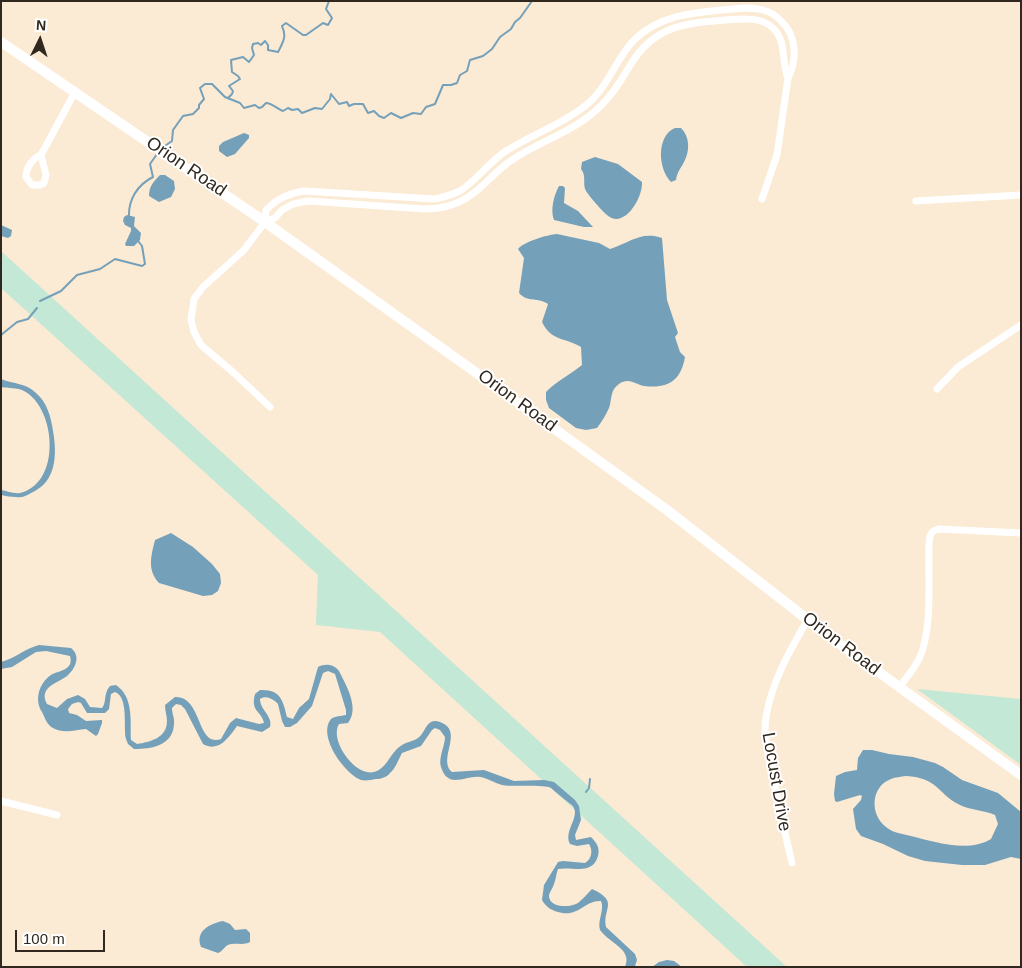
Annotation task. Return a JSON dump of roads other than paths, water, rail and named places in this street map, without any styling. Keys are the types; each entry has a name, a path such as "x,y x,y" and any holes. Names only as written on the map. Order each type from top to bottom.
{"main road":[{"name":"Orion Road","path":"1,42 265,222 631,484 899,688 1021,775"}],"street":[{"path":"265,222 266,210 275,202 288,194 304,191 430,199 445,197 462,190 493,160 526,139 569,117 584,107 596,95 633,42 641,34 664,20 677,16 699,12 752,8 770,12 778,18 790,32 793,41 793,68 788,78 777,155 762,199"},
{"path":"699,12 700,22"},
{"path":"270,408 234,373 201,345 194,332 191,320 194,299 203,287 244,250 265,222 275,218 282,210 308,201 429,209 440,208 459,202 475,193 501,168 531,148 576,125 592,114 606,102 641,48 668,30 683,25 741,19 756,19 766,23 774,29 781,41 784,69 788,78"},
{"path":"42,155 75,92"},
{"path":"596,95 606,102"},
{"path":"526,139 531,148"},
{"path":"326,202 327,192"},
{"path":"916,201 1021,194"},
{"path":"284,196 290,206"},
{"path":"429,209 430,199"},
{"path":"937,389 967,361 1021,325"},
{"path":"899,688 919,660 924,646 929,544 933,531 939,529 1021,533"},
{"name":"Locust Drive","path":"792,863 776,794 765,733 766,717 772,692 786,659 808,619"},
{"path":"1,801 57,815"}],"water":[{"path":"675,128 681,128 684,132 688,149 676,180 671,182 663,169 661,153 665,138"},
{"path":"244,133 249,135 249,138 235,154 227,157 219,151 219,146 223,142"},
{"path":"595,157 618,164 642,182 636,203 626,215 620,218 613,219 607,215 585,188 584,174 581,169 582,162"},
{"path":"160,175 165,175 174,181 175,189 171,197 159,202 149,196 149,192"},
{"path":"559,186 565,188 564,203 578,211 593,227 584,227 554,220 552,212 553,203"},
{"path":"127,215 135,217 134,226 141,233 140,240 134,246 126,246 125,244 131,231 131,228 125,225 123,221"},
{"path":"1,225 12,230 11,236 8,238 1,236"},
{"path":"557,234 599,243 610,249 641,237 654,236 662,238 667,300 678,333 675,337 680,352 685,357 677,377 667,384 653,387 625,381 616,386 604,418 597,428 586,430 576,428 549,408 546,400 546,392 550,388 582,365 581,347 555,336 546,328 542,322 548,304 526,298 519,293 524,258 518,249 531,241"},
{"path":"1,379 24,385 36,393 46,405 52,426 55,458 50,475 40,488 22,497 1,495 1,490 20,493 34,486 43,475 48,461 50,445 48,428 43,413 35,400 24,391 1,387"},
{"path":"171,533 193,547 212,564 220,574 221,583 218,591 212,595 203,596 159,583 151,568 151,557 155,540"},
{"path":"39,645 71,648 77,658 75,666 70,673 50,686 45,693 47,704 57,708 67,699 78,695 85,699 90,707 102,708 108,689 110,686 116,685 126,696 131,717 131,740 137,744 147,742 161,735 167,721 165,705 175,697 184,699 190,704 207,736 213,740 221,739 230,723 236,718 259,724 264,723 254,704 255,694 260,690 267,690 277,694 282,701 287,717 293,719 299,708 309,699 318,667 329,665 339,671 351,697 353,711 351,717 348,723 339,724 337,731 341,748 359,769 374,772 382,768 398,748 421,736 429,724 435,721 447,726 450,732 451,738 447,760 452,772 484,770 514,781 544,780 554,782 575,800 579,806 581,820 575,835 576,840 591,837 598,846 599,853 595,862 587,868 558,869 549,895 550,899 556,905 570,906 578,903 592,889 600,894 608,902 605,920 606,927 635,954 637,960 635,966 625,967 626,955 600,930 601,901 590,903 571,913 565,913 551,909 542,900 544,885 558,862 585,863 591,854 589,844 577,846 570,844 568,839 575,814 574,809 572,805 551,788 502,785 480,777 458,780 448,778 444,774 440,763 445,737 440,730 435,728 421,746 402,753 394,769 387,776 380,779 361,780 341,763 330,744 328,726 331,719 346,715 346,710 335,674 328,671 323,673 312,706 297,723 290,727 285,727 278,704 265,697 260,699 270,720 270,727 262,732 237,726 231,735 214,747 203,744 185,709 181,705 176,704 172,708 174,722 170,737 165,742 154,747 134,749 128,744 126,739 124,706 119,695 115,692 111,694 109,709 105,713 87,713 81,703 78,702 72,704 68,709 69,713 77,715 86,721 102,720 96,736 86,729 57,730 48,723 38,702 38,697 43,682 51,675 68,667 71,661 70,656 46,651 36,652 12,667 1,669 1,662"},
{"path":"863,750 913,757 935,763 962,780 998,793 1021,812 1021,859 1011,857 985,865 962,865 925,861 908,856 861,836 856,829 853,809 862,796 837,802 835,801 834,794 836,776 857,770 858,758","holes":["917,777 931,783 960,805 995,815 998,824 991,839 972,845 951,845 898,833 886,827 877,816 875,809 876,795 879,788 894,778"]},
{"path":"223,921 230,924 235,930 246,929 250,933 250,942 228,945 218,953 201,947 200,937 204,929"},
{"path":"674,961 682,967 652,967 659,962"}],"waterway":[{"path":"228,98 233,91 229,86 240,79 232,72 231,60 243,57 249,62 254,55 253,44 258,43 261,45 265,41 268,45 268,50 278,52 284,36 282,26 286,23 303,35 306,35 323,23 328,25 332,18 326,9 329,1"},
{"path":"162,148 172,141 173,130 183,116 193,114 199,108 204,99 200,88 205,84 212,84 225,97 240,103 244,108 255,105 259,108 266,103 283,111 288,108 292,110 298,109 302,113 315,108 322,109 330,99 331,94 339,104 347,102 349,106 363,104 368,113 374,111 384,118 391,113 401,118 413,113 421,114 426,107 435,104 443,85 457,83 460,75 467,71 470,60 483,56 492,49 500,37 511,29 532,1"},
{"path":"129,218 132,199 142,184 153,177 150,164 157,154"},
{"path":"40,301 61,291 77,275 100,269 115,259 142,266 145,264 142,246 138,241"},
{"path":"1,335 17,322 28,319 37,308"},
{"path":"586,792 589,788 590,779"}]}
